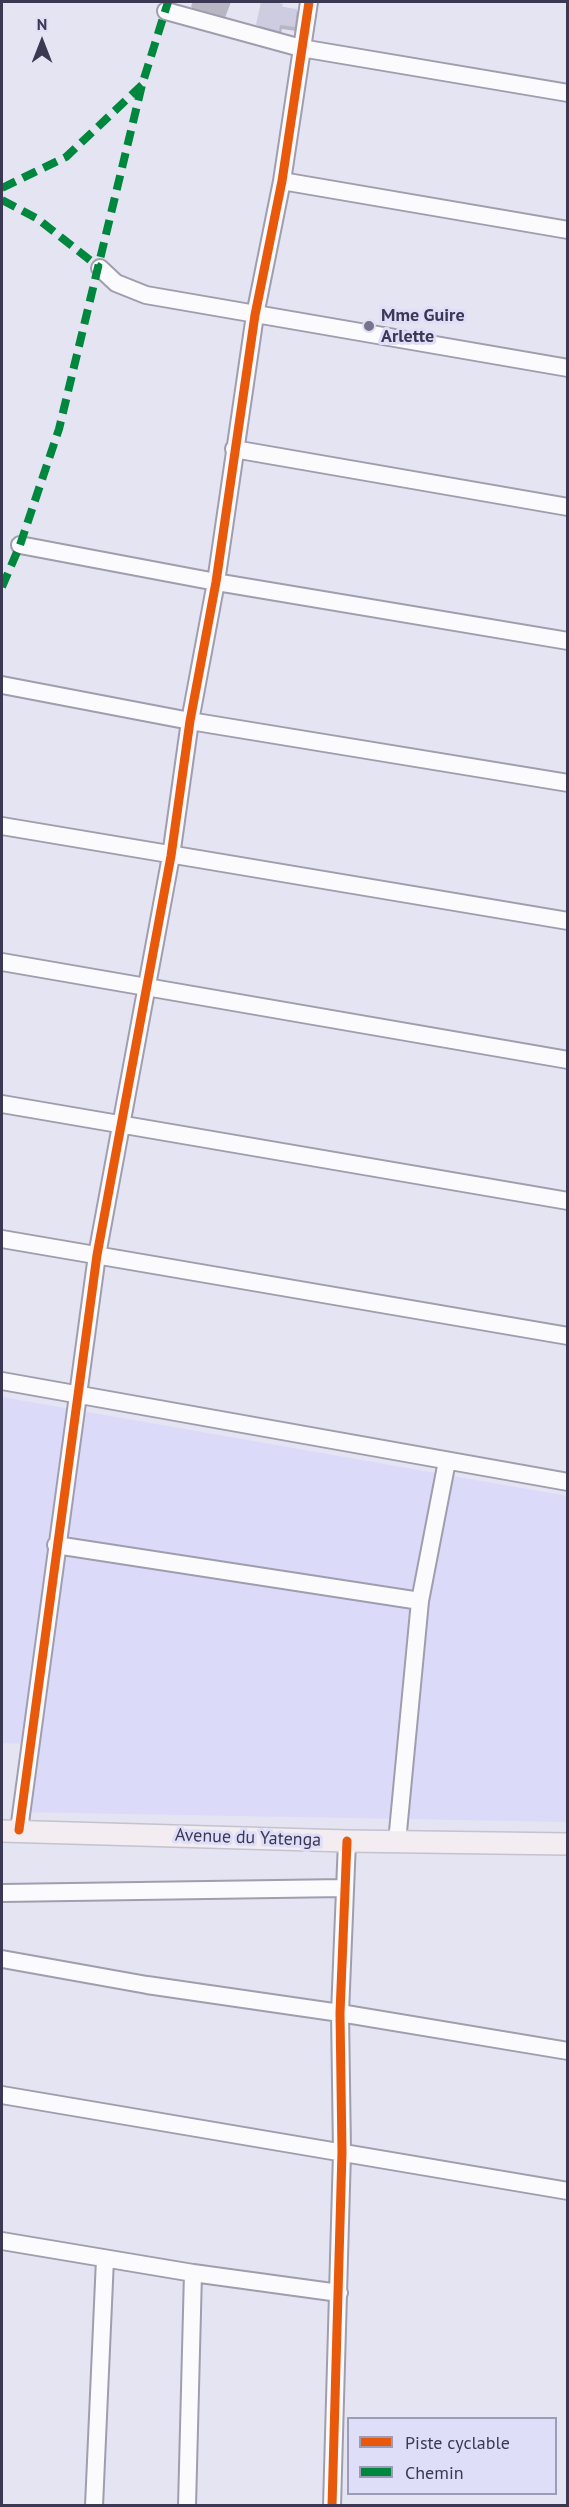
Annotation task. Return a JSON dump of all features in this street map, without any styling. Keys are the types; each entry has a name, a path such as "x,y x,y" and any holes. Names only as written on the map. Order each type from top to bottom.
{"main road":[{"name":"Avenue du Yatenga","path":"10,1830 347,1841 567,1844"}],"street":[{"path":"10,1830 56,1545 97,1255 171,856 190,721 216,582 255,315 282,181 309,2"},
{"path":"166,11 301,48 567,93"},
{"path":"282,181 567,230"},
{"path":"100,268 116,283 146,296 567,368"},
{"path":"234,449 567,507"},
{"path":"20,545 216,582 567,641"},
{"path":"2,685 190,721 567,783"},
{"path":"2,826 567,921"},
{"path":"2,962 567,1060"},
{"path":"2,1104 567,1201"},
{"path":"2,1239 567,1336"},
{"path":"2,1381 567,1482"},
{"path":"397,1842 420,1601 447,1461"},
{"path":"56,1545 420,1601"},
{"path":"332,2505 342,2152 340,2013 347,1841"},
{"path":"2,1893 344,1888"},
{"path":"2,1959 147,1985 340,2013 567,2050"},
{"path":"2,2095 567,2191"},
{"path":"2,2241 193,2273 339,2293"},
{"path":"94,2505 105,2259"},
{"path":"187,2505 193,2273"}],"shaded area":[{"path":"2,1397 567,1496 567,1822 17,1812 27,1744 2,1743"}],"building":[{"path":"261,2 275,2 283,4 282,7 297,9 295,27 280,25 279,31 256,25"}],"marked path":[{"path":"2,587 20,545 59,429 142,85 168,2"},
{"path":"2,188 66,157 142,85"},
{"path":"2,200 38,219 100,268"}],"cycle path":[{"path":"19,1830 97,1255 171,856 190,721 216,582 255,315 282,181 309,2"},
{"path":"332,2506 342,2152 340,2013 347,1841"}],"place":[{"name":"Mme Guire Arlette","path":"369,326"}]}
